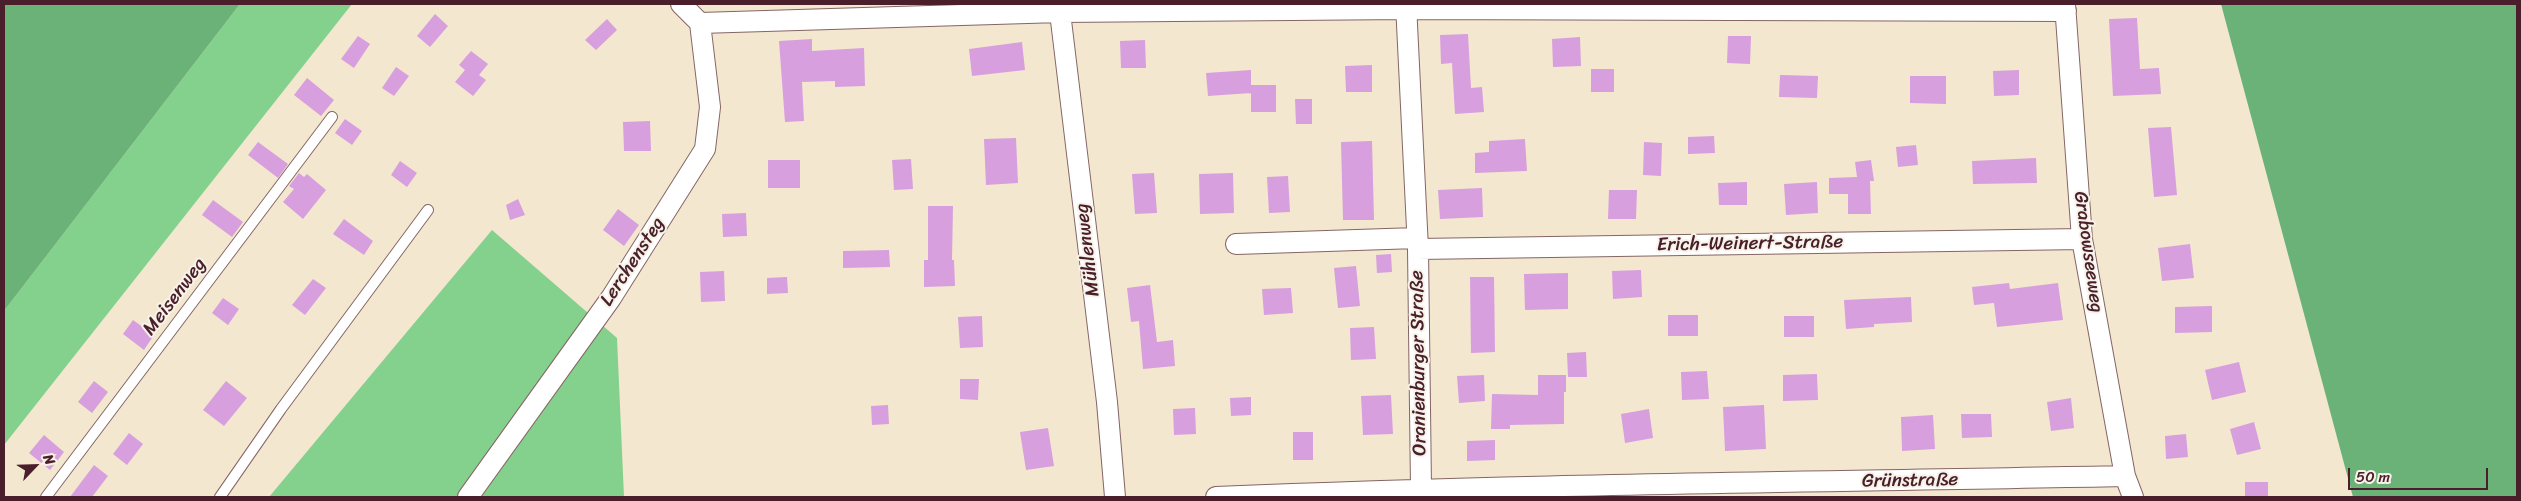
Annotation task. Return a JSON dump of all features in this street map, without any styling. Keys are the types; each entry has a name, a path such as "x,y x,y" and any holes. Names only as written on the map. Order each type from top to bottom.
{"street":[{"path":"681,4 700,23 1059,8 1406,6 2065,7"},
{"name":"Oranienburger Straße","path":"1406,6 1417,243 1420,488"},
{"name":"Grabowseeweg","path":"2065,7 2082,239 2125,476 2133,497"},
{"name":"Mühlenweg","path":"1059,8 1107,402 1115,497"},
{"name":"Lerchensteg","path":"468,497 611,298 704,149 710,106 700,23"},
{"name":"Erich-Weinert-Straße","path":"1417,243 2082,239"},
{"path":"1236,244 1417,243"},
{"name":"Grünstraße","path":"1216,497 1420,488 1535,493 2125,476"}],"lane":[{"name":"Meisenweg","path":"46,497 332,117"},
{"path":"220,497 287,401 428,210"}],"green space":[{"path":"4,4 240,4 4,311"},
{"path":"240,4 352,4 4,445 4,311"},
{"path":"2221,4 2517,4 2517,497 2353,497"},
{"path":"492,230 617,338 624,497 269,497"}],"building":[{"path":"435,14 448,26 430,47 417,36"},
{"path":"2137,18 2140,69 2159,68 2161,94 2113,96 2109,19"},
{"path":"607,19 617,30 596,50 585,40"},
{"path":"1468,34 1471,88 1482,87 1484,112 1455,114 1452,63 1441,64 1440,35"},
{"path":"358,36 370,44 354,68 341,59"},
{"path":"1728,36 1751,36 1750,64 1727,63"},
{"path":"1580,37 1581,66 1553,67 1552,39"},
{"path":"812,39 812,51 864,48 865,86 835,87 835,81 802,82 804,121 785,122 779,41"},
{"path":"1145,40 1146,68 1121,68 1120,41"},
{"path":"1022,42 1025,70 972,76 969,49"},
{"path":"471,51 488,64 479,75 486,80 473,96 455,82 465,70 459,65"},
{"path":"1372,65 1372,92 1346,92 1345,66"},
{"path":"396,67 409,76 394,96 382,88"},
{"path":"1591,69 1614,69 1614,92 1591,92"},
{"path":"1251,70 1251,93 1208,96 1206,73"},
{"path":"2019,70 2019,95 1994,96 1993,71"},
{"path":"1780,75 1818,76 1817,98 1779,97"},
{"path":"1910,76 1946,76 1946,104 1910,103"},
{"path":"307,78 334,100 321,116 294,95"},
{"path":"1251,85 1276,85 1276,112 1251,112"},
{"path":"1295,99 1312,99 1312,124 1296,124"},
{"path":"345,119 362,131 352,145 335,133"},
{"path":"650,121 651,151 624,151 623,122"},
{"path":"2171,127 2177,195 2154,197 2148,128"},
{"path":"1714,136 1715,153 1688,154 1688,137"},
{"path":"1016,138 1018,183 986,185 984,139"},
{"path":"1525,139 1527,171 1475,173 1475,153 1489,152 1489,141"},
{"path":"1372,141 1374,220 1343,220 1341,142"},
{"path":"258,142 288,164 278,178 248,155"},
{"path":"1644,142 1662,143 1661,176 1643,175"},
{"path":"1916,145 1918,165 1898,167 1896,147"},
{"path":"2036,158 2037,183 1973,184 1972,161"},
{"path":"911,159 913,189 894,190 892,160"},
{"path":"768,160 800,160 800,188 768,188"},
{"path":"1871,160 1874,181 1870,181 1871,214 1848,214 1848,194 1829,194 1829,178 1857,177 1855,162"},
{"path":"400,161 417,173 407,187 391,175"},
{"path":"299,173 304,177 307,174 326,190 303,219 283,202 294,189 289,186"},
{"path":"1154,173 1157,213 1135,214 1132,174"},
{"path":"1233,173 1234,213 1200,214 1199,174"},
{"path":"1288,176 1290,212 1269,213 1267,177"},
{"path":"1747,182 1747,205 1719,205 1718,183"},
{"path":"1817,182 1818,213 1786,215 1784,184"},
{"path":"1482,188 1483,217 1440,219 1438,190"},
{"path":"1609,190 1637,190 1636,219 1608,219"},
{"path":"518,199 525,215 510,220 506,205"},
{"path":"213,200 243,222 232,237 202,215"},
{"path":"928,206 953,206 952,260 954,260 955,286 924,287 924,260 928,260"},
{"path":"618,209 639,225 624,246 603,230"},
{"path":"746,213 747,236 723,237 722,214"},
{"path":"344,219 373,241 364,255 333,234"},
{"path":"2190,244 2194,278 2162,281 2158,248"},
{"path":"889,250 890,267 843,268 843,251"},
{"path":"1391,254 1392,272 1377,273 1376,255"},
{"path":"1356,266 1360,306 1338,308 1334,268"},
{"path":"1641,270 1642,297 1613,299 1612,271"},
{"path":"724,271 725,301 701,302 700,272"},
{"path":"1568,273 1568,309 1525,310 1524,274"},
{"path":"787,277 788,293 767,294 767,278"},
{"path":"1470,277 1494,277 1495,352 1471,353"},
{"path":"313,279 326,288 305,315 292,305"},
{"path":"2009,283 2010,289 2058,283 2063,320 1997,327 1994,303 1974,305 1972,287"},
{"path":"1150,285 1157,342 1173,340 1175,366 1143,369 1139,321 1131,322 1127,288"},
{"path":"1291,288 1293,313 1264,315 1262,289"},
{"path":"1911,297 1912,322 1874,324 1874,327 1846,329 1844,300"},
{"path":"223,298 239,309 228,325 212,313"},
{"path":"2212,306 2212,332 2175,333 2175,307"},
{"path":"1668,315 1698,315 1698,336 1668,336"},
{"path":"982,316 983,347 960,348 958,317"},
{"path":"1784,316 1814,316 1814,337 1784,337"},
{"path":"133,320 154,335 144,350 123,334"},
{"path":"1374,327 1376,359 1351,360 1350,328"},
{"path":"1586,352 1587,377 1568,377 1567,353"},
{"path":"2239,362 2246,392 2212,400 2205,370"},
{"path":"1707,371 1709,399 1682,400 1681,372"},
{"path":"1817,374 1818,400 1783,401 1783,375"},
{"path":"1484,375 1485,401 1459,403 1457,376"},
{"path":"1538,375 1566,375 1564,424 1510,425 1510,429 1491,429 1492,394 1538,395"},
{"path":"960,379 979,379 978,400 960,399"},
{"path":"94,381 108,392 92,413 78,402"},
{"path":"226,381 247,398 224,426 203,410"},
{"path":"1391,395 1393,434 1363,435 1361,396"},
{"path":"1251,397 1251,415 1231,416 1230,398"},
{"path":"2071,398 2074,428 2051,431 2047,402"},
{"path":"888,405 889,424 872,425 871,406"},
{"path":"1764,405 1766,449 1725,451 1723,407"},
{"path":"1195,408 1196,434 1174,435 1173,409"},
{"path":"1649,409 1653,438 1625,443 1621,414"},
{"path":"1961,414 1991,414 1992,437 1962,438"},
{"path":"1933,415 1935,449 1902,451 1901,417"},
{"path":"2254,422 2261,449 2237,455 2230,429"},
{"path":"1048,428 1054,466 1026,470 1020,432"},
{"path":"1293,432 1313,432 1313,460 1293,460"},
{"path":"129,433 143,444 127,465 113,454"},
{"path":"2186,434 2188,457 2166,459 2165,436"},
{"path":"44,435 64,452 50,470 29,453"},
{"path":"1495,440 1495,460 1467,461 1467,441"},
{"path":"94,465 108,476 92,497 70,497"},
{"path":"2245,482 2268,482 2268,497 2245,497"}]}
